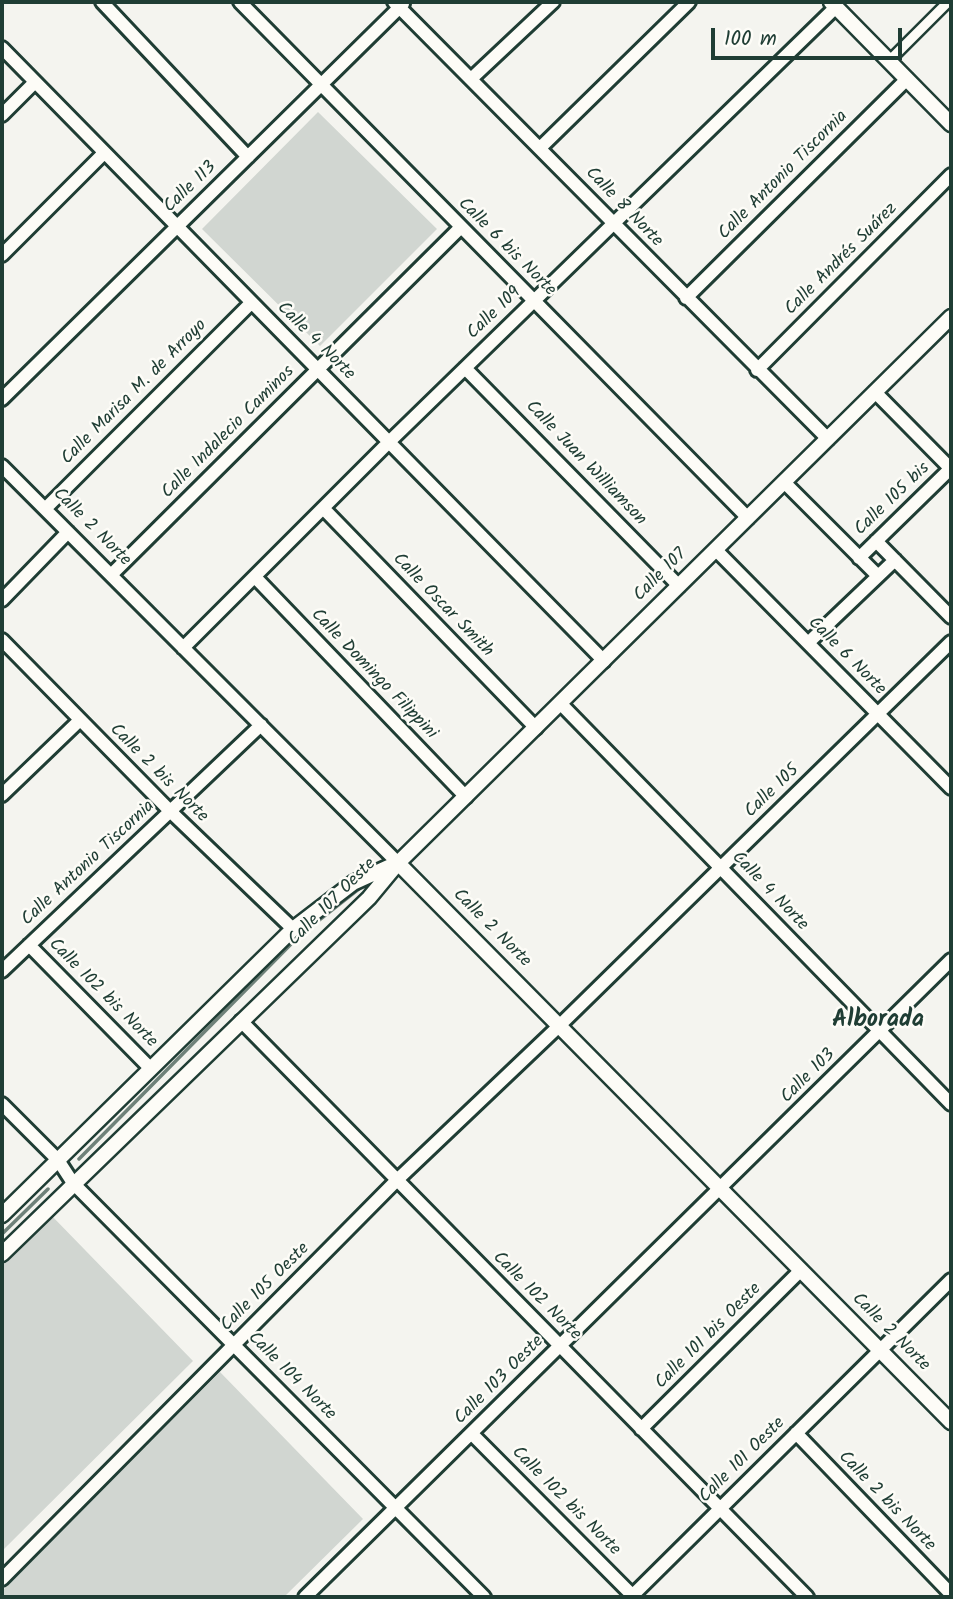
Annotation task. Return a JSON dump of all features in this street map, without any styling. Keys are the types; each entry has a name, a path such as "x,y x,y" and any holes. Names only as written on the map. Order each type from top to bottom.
{"street":[{"path":"102,2 248,157"},
{"name":"Calle 6 bis Norte","path":"240,2 748,518"},
{"path":"471,79 554,2"},
{"path":"540,148 690,2"},
{"path":"889,61 948,2"},
{"name":"Calle 113","path":"2,399 400,4"},
{"name":"Calle 8 Norte","path":"400,4 686,298 828,439"},
{"path":"833,4 951,124"},
{"name":"Calle 109","path":"183,649 833,4"},
{"name":"Calle 4 Norte","path":"2,48 604,661"},
{"name":"Calle Antonio Tiscornia","path":"686,298 907,79"},
{"path":"2,115 35,82"},
{"path":"2,255 104,153"},
{"name":"Calle Andrés Suárez","path":"757,370 951,175"},
{"name":"Calle Indalecio Caminos","path":"111,575 461,227"},
{"name":"Calle Marisa M. de Arroyo","path":"45,509 251,303"},
{"name":"Calle 107","path":"398,863 951,317"},
{"name":"Calle Juan Williamson","path":"465,368 679,586"},
{"path":"875,392 951,468"},
{"name":"Calle 2 Norte","path":"2,466 951,1422"},
{"name":"Calle 105 bis","path":"859,558 951,468"},
{"path":"784,482 878,576"},
{"name":"Calle Oscar Smith","path":"324,508 536,728"},
{"path":"2,600 68,532"},
{"path":"876,541 951,617"},
{"name":"Calle 6 Norte","path":"716,550 950,786"},
{"path":"808,643 895,560"},
{"name":"Calle Domingo Filippini","path":"255,576 466,797"},
{"name":"Calle 2 bis Norte","path":"2,640 171,812 293,929"},
{"name":"Calle 105","path":"559,1026 951,642"},
{"name":"Calle 4 Norte","path":"561,704 951,1104"},
{"path":"2,795 80,720"},
{"name":"Calle Antonio Tiscornia","path":"2,971 261,725"},
{"name":"Calle 107 Oeste","path":"2,1215 293,929 352,883 398,863"},
{"name":"Calle 107 Oeste","path":"2,1254 369,898 398,863"},
{"name":"Calle 102 bis Norte","path":"29,945 150,1068"},
{"name":"Calle 103","path":"721,1189 951,960"},
{"name":"Calle 102 Norte","path":"241,1021 720,1509 800,1595"},
{"name":"Calle 105 Oeste","path":"2,1579 396,1181 559,1026"},
{"path":"2,1104 58,1160"},
{"name":"Calle 104 Norte","path":"58,1160 73,1183 484,1597"},
{"name":"Calle 103 Oeste","path":"305,1597 721,1189"},
{"name":"Calle 101 bis Oeste","path":"641,1429 801,1270"},
{"name":"Calle 101 Oeste","path":"632,1596 951,1280"},
{"name":"Calle 2 bis Norte","path":"796,1433 951,1594"},
{"name":"Calle 102 bis Norte","path":"472,1434 632,1596"}],"shaded area":[{"path":"318,112 437,229 320,346 202,229"},
{"path":"50,1214 193,1361 2,1551 2,1262"},
{"path":"220,1372 363,1519 284,1597 2,1597 2,1591"}],"waterway":[{"path":"79,1159 300,935 360,888"},
{"path":"2,1234 48,1189"}],"district":[{"name":"Alborada","path":"878,1022"}]}
